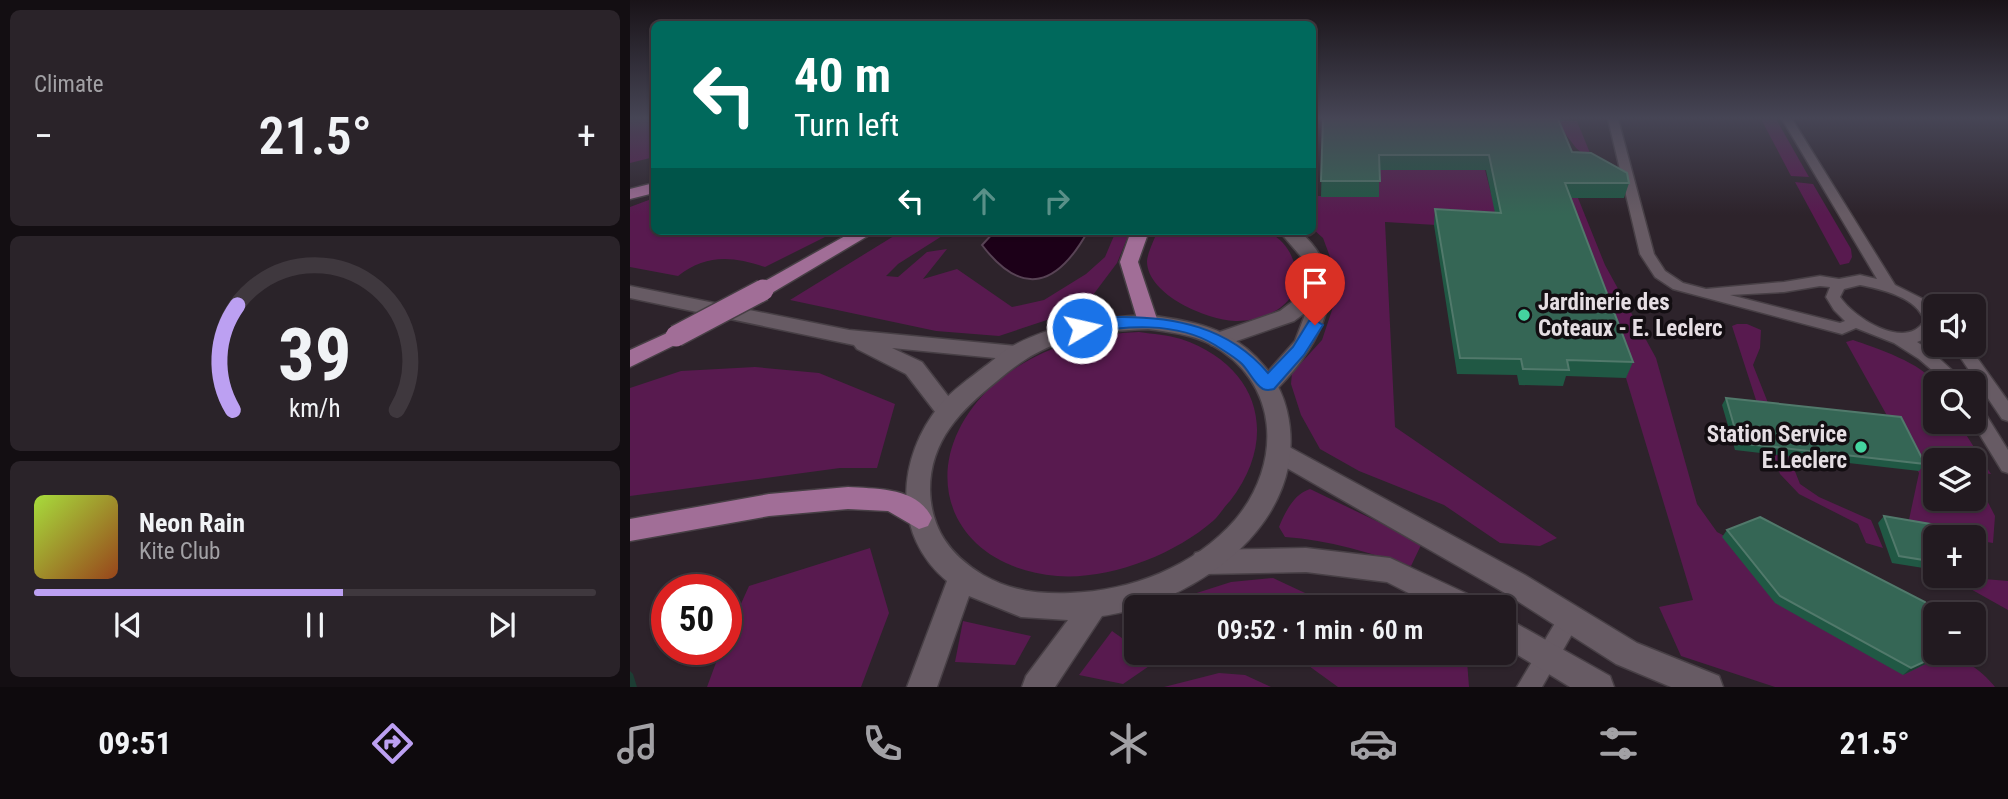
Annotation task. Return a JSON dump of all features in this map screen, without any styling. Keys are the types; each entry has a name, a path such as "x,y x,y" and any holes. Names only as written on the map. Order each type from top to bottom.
{"main road":[{"path":"630,194 651,189"},
{"path":"630,359 763,290 860,235"},
{"path":"1139,235 1129,262 1148,322"},
{"path":"630,530 769,505 848,498 893,500 919,518"}],"street":[{"path":"1268,384 1308,340 1315,325 1320,277 1309,250 1292,235"},
{"path":"630,292 849,337 1016,353"},
{"path":"1218,340 1287,316 1318,293"},
{"path":"1148,322 1185,328 1218,340 1247,359 1268,384 1280,416 1280,452 1268,490 1243,528 1205,562 1166,585 1123,600 1092,606 1019,604 961,579 933,551 919,518 917,481 927,444 947,411 1016,353 1048,338 1082,328 1115,323 1148,322"},
{"path":"849,337 914,368 947,411"},
{"path":"1280,452 1515,584 1569,620 1644,663 1708,687"},
{"path":"1205,562 1306,560 1390,570 1440,595"},
{"path":"922,687 961,579"},
{"path":"1037,687 1092,606"},
{"path":"1516,638 1599,687"}],"lane":[{"path":"1621,151 1647,254 1660,274 1678,286 1842,329 1855,323"},
{"path":"1807,151 1888,285"},
{"path":"1703,293 1820,281 1839,284 1860,280 1888,285 1913,297 1923,308"},
{"path":"1839,284 1833,297 1836,306 1855,323 1875,332 1897,337 1923,333"},
{"path":"1897,337 1944,371"},
{"path":"1968,357 2008,414"},
{"path":"1986,430 2008,466"},
{"path":"1529,687 1569,620"}],"shaded area":[{"path":"630,151 651,151 651,158 630,163"},
{"path":"1580,151 1589,151 1594,163"},
{"path":"1778,151 1794,151 1809,177 1791,176"},
{"path":"1378,169 1485,170 1492,197 1578,198 1605,265 1656,358 1697,504 1717,532 1923,641 1923,665 1969,665 1995,687 1775,687 1681,656 1659,607 1693,600 1626,378 1556,232 1385,222 1395,427 1557,538 1540,546 1500,543 1444,505 1359,471 1320,449 1301,415 1291,384 1292,373 1322,340 1336,298 1333,265 1323,238 1316,232 1316,196 1379,196"},
{"path":"1795,182 1813,184 1851,249 1852,257 1849,263 1840,265"},
{"path":"651,199 651,235 829,235 765,267 720,259 699,264 678,276 630,267 630,207"},
{"path":"896,235 944,235 898,264 886,276 898,277 927,252 947,249 923,279 957,269 1012,307 1044,300 1086,274 1105,257 1114,235 1128,235 1117,263 1090,299 1062,315 999,336 936,331 790,300"},
{"path":"991,235 1086,235 1065,264 1039,278 1026,279 1012,273 997,262 982,245"},
{"path":"1156,235 1273,235 1286,246 1295,266 1297,279 1295,290 1289,299 1271,314 1247,320 1223,320 1195,311 1168,295 1150,274 1147,258"},
{"path":"1747,324 1761,330 1760,348 1753,365 1800,484 1819,497 1871,520 1883,548 1866,543 1858,524 1799,494 1780,474 1732,326"},
{"path":"1139,332 1181,339 1208,351 1229,366 1244,385 1254,406 1257,428 1254,452 1245,477 1230,501 1213,521 1179,544 1140,563 1098,574 1057,576 1018,568 988,553 965,531 952,505 947,476 953,446 968,415 993,385 1009,372 1043,353 1080,340"},
{"path":"1853,340 1873,347 1898,357 1923,372 1923,434 1966,434 1974,448 1923,448 1923,511 1986,511 1986,498 1995,516 1993,543 1986,542 1986,525 1923,525 1923,531 1907,529 1919,473 1846,342"},
{"path":"755,367 819,373 895,404 877,468 840,468 630,496 630,388 681,371"},
{"path":"1310,489 1422,543 1411,566 1333,544 1285,537 1279,527 1284,515 1295,499"},
{"path":"870,548 889,613 861,687 707,687 715,665 742,665 742,602 749,586"},
{"path":"1273,578 1309,595 1190,595 1231,582"},
{"path":"1986,579 2008,581 2008,610 1969,588 1986,588"},
{"path":"963,621 1031,636 1015,665 955,662"},
{"path":"1112,631 1124,640 1124,665 1151,665 1123,684 1079,675"},
{"path":"1308,665 1467,665 1469,687 1338,687"},
{"path":"1219,673 1245,675 1271,687 1164,687"}],"building":[{"path":"1322,151 1572,151 1591,153 1627,173 1629,183 1565,183 1633,362 1567,360 1569,370 1523,369 1521,359 1460,358 1435,209 1501,213 1489,155 1379,155 1380,181 1321,181"},
{"path":"1726,398 1901,417 1923,464 1739,443"},
{"path":"1884,516 1936,525 1923,525 1923,560 1899,556"},
{"path":"1760,517 1925,602 1923,662 1911,668 1780,596 1727,530"}],"place":[{"name":"Jardinerie des Coteaux - E. Leclerc","path":"1524,315"},
{"name":"Station Service E.Leclerc","path":"1861,447"}],"route":[{"path":"1082,328 1148,322 1185,328 1218,340 1247,359 1268,384 1290,363 1308,340 1315,325"}]}
